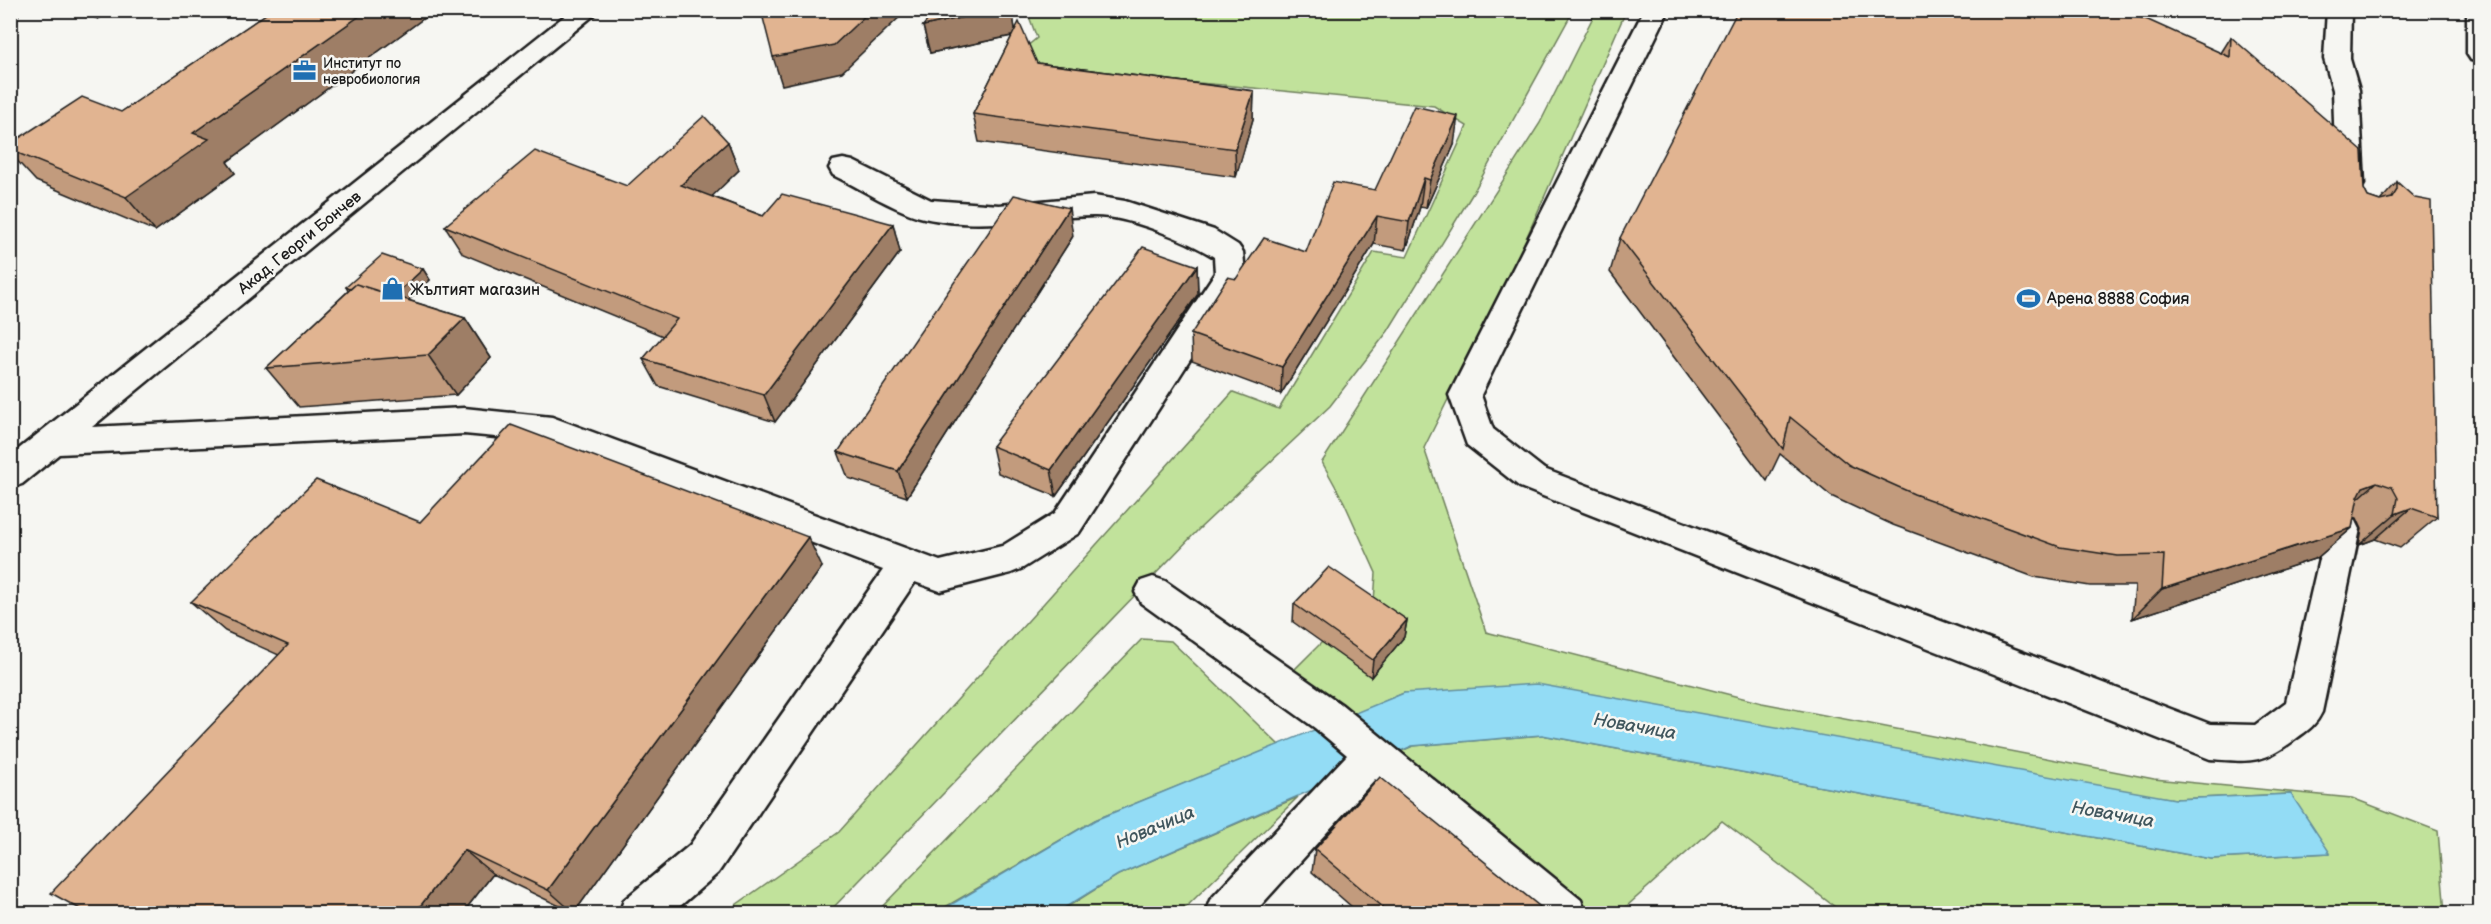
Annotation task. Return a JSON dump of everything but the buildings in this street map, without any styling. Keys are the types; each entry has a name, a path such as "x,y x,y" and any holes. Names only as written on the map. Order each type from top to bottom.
{"street":[{"name":"Акад. Георги Бончев","path":"10,475 588,10"},
{"path":"1657,10 1465,394 1479,436 1532,478 2210,741 2232,743 2262,742 2303,712 2343,529"},
{"path":"2339,10 2337,59 2346,90 2351,212"},
{"path":"2479,10 2481,54"},
{"path":"50,442 464,421 552,430 940,576 1011,558 1067,523 1230,274 1228,252 1204,237 1115,208 1094,206 999,215 926,209 843,168"},
{"path":"639,914 704,859 907,564"},
{"path":"1153,592 1328,716 1566,914"},
{"path":"1225,914 1370,752"}],"green space":[{"path":"1027,11 1573,11 1473,193 1388,331 1330,406 1198,530 828,913 723,914 839,832 1233,392 1279,409 1374,252 1407,257 1467,126 1434,106 1223,85 1035,70 1010,60 1037,38"},
{"path":"1596,11 1626,11 1514,266 1424,448 1486,632 1762,703 2154,779 2352,798 2438,831 2445,913 1843,913 1722,821 1619,913 1594,913 1397,753 1413,746 1542,735 2211,859 2329,853 2290,794 2175,799 1404,693 1353,715 1294,670 1322,642 1373,616 1376,573 1344,502 1322,462 1540,123"},
{"path":"1142,639 1171,641 1279,745 1095,820 935,913 875,914"},
{"path":"1298,797 1180,913 1056,914 1118,875"}],"water":[{"name":"Новачица","path":"1537,684 2175,799 2291,794 2330,853 2211,859 1542,735 1412,746 1118,875 1056,913 935,914 1095,820 1404,693"}],"place":[{"name":"Институт по невробиология","path":"305,71"},
{"name":"Жълтият магазин","path":"392,289"},
{"name":"Арена 8888 София","path":"2029,298"}]}
